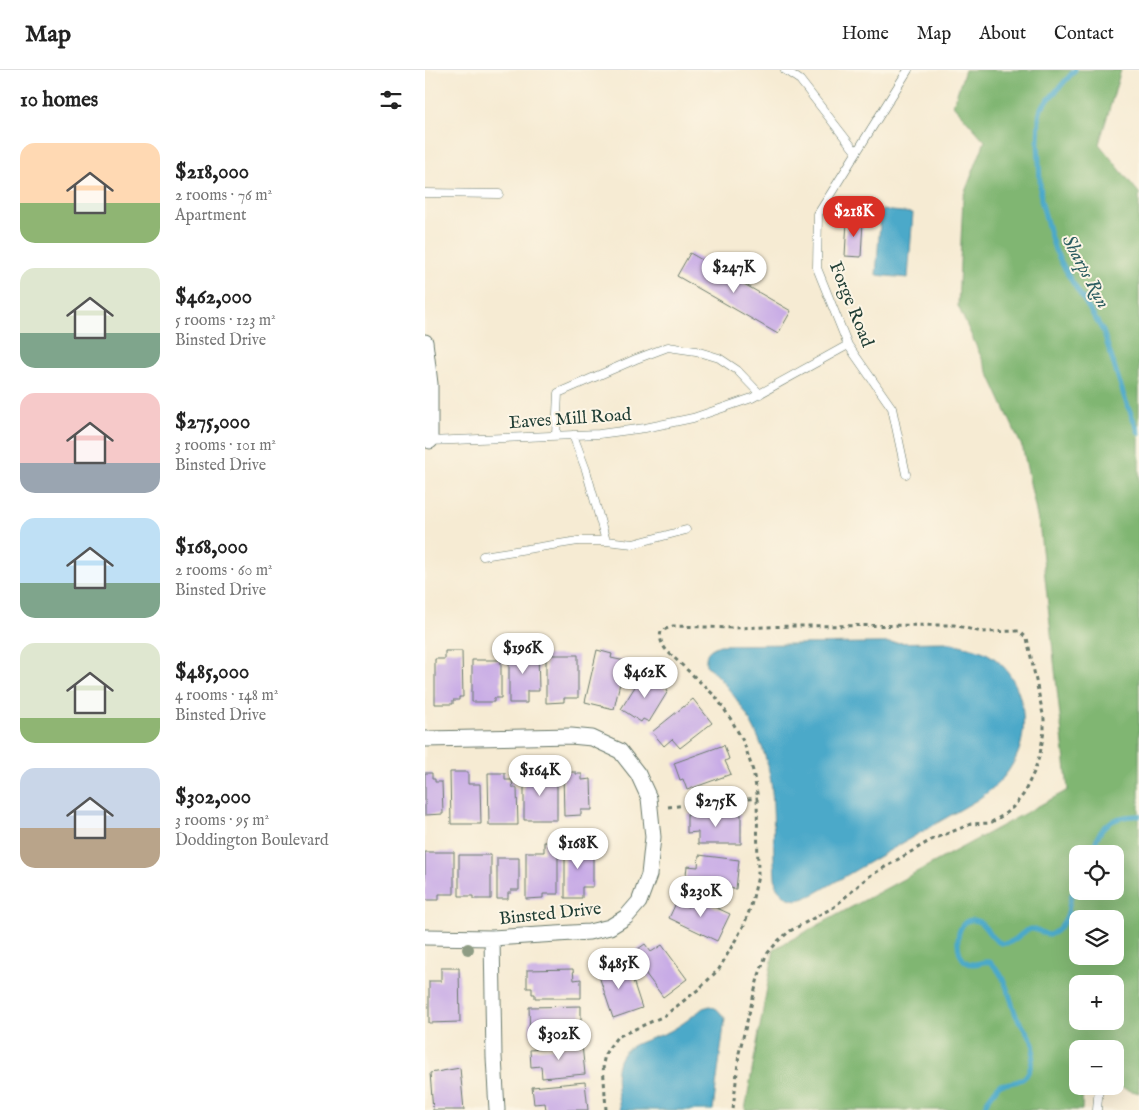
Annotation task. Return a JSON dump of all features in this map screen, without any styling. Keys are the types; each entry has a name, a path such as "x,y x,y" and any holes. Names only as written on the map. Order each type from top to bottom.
{"street":[{"path":"425,342 430,384 427,441"},
{"name":"Binsted Drive","path":"425,739 571,736 592,738 620,751 638,774 649,798 653,837 649,875 639,902 626,917 610,927 589,932 492,938 425,937"},
{"path":"492,938 497,1110"}],"lane":[{"path":"785,70 800,80 857,152"},
{"name":"Forge Road","path":"906,474 892,408 848,345 817,268 817,214 908,70"},
{"path":"425,193 499,194"},
{"name":"Eaves Mill Road","path":"427,441 599,434 645,428 693,418 760,394 848,345"},
{"path":"556,435 558,393 636,358 667,347 697,351 719,358 737,370 760,394"},
{"path":"573,435 587,470 606,541"},
{"path":"483,556 578,541 606,541 633,544 686,530"},
{"path":"1097,1110 1098,1095"}],"path":[{"path":"606,1110 603,1064 605,1054 617,1037 664,1016 710,980 736,941 751,906 758,876 757,798 753,771 744,743 716,697 667,651 662,644 661,631 673,626 735,628 954,625 981,632 1019,632 1027,638 1044,719 1040,754 1023,795 1013,807 990,823 971,824 931,840 868,877 834,907 805,922 779,940 766,955 759,978 739,1053 733,1110"},
{"path":"668,807 757,798"}],"green space":[{"path":"965,70 1121,70 1099,144 1139,193 1139,1093 1124,1089 1124,1040 1069,1040 1069,1095 1083,1095 1082,1110 745,1110 774,949 1068,790 1040,531 1023,449 958,306 963,197 985,141 953,105"}],"water":[{"path":"881,210 913,213 908,278 876,275"},
{"path":"945,642 986,653 999,662 1017,688 1021,703 1023,736 1019,751 1012,765 996,785 977,800 816,893 795,900 786,896 776,886 772,791 765,756 759,738 741,706 731,691 706,665 706,657 709,652 720,645"},
{"path":"710,1006 717,1009 725,1018 713,1110 620,1110 616,1075 621,1056 626,1050 640,1042 672,1030 703,1008"}],"building":[{"path":"847,220 863,221 861,257 845,256"},
{"path":"690,253 791,311 778,334 677,276"},
{"path":"509,650 538,650 539,691 527,691 527,703 509,703"},
{"path":"597,650 612,654 611,658 625,661 614,709 585,702"},
{"path":"445,651 462,651 463,697 459,697 459,700 453,700 453,704 435,704 435,659 445,659"},
{"path":"546,655 578,655 578,698 564,698 564,702 546,703"},
{"path":"472,660 501,660 501,698 494,698 494,702 472,702"},
{"path":"643,674 668,691 649,722 643,719 641,722 621,709"},
{"path":"693,699 712,723 680,748 672,739 664,746 652,732"},
{"path":"724,745 729,759 725,761 731,774 687,790 683,779 680,780 674,763"},
{"path":"450,772 468,772 468,784 480,784 481,824 451,824"},
{"path":"524,772 542,772 542,775 557,775 557,820 524,820"},
{"path":"563,772 582,774 582,780 591,779 592,810 581,810 581,815 564,816"},
{"path":"425,773 432,773 432,779 435,779 435,782 442,782 443,814 425,815"},
{"path":"488,773 505,773 505,780 512,780 513,788 517,788 518,825 489,825"},
{"path":"687,814 741,814 741,844 698,844 698,832 687,833"},
{"path":"544,842 558,842 558,894 543,894 543,898 526,899 526,852 544,852"},
{"path":"565,845 593,845 593,887 582,887 582,898 565,898"},
{"path":"425,852 454,852 454,894 439,894 439,900 425,900"},
{"path":"459,855 491,855 491,899 473,899 473,896 459,896"},
{"path":"699,855 739,860 736,889 685,884 687,866 698,867"},
{"path":"497,858 519,858 519,890 511,890 511,893 508,893 508,899 497,899"},
{"path":"693,897 730,914 717,941 669,918 677,901 688,907"},
{"path":"645,944 651,952 662,945 687,979 663,997 631,954"},
{"path":"613,961 616,972 629,968 642,1008 613,1018 596,967"},
{"path":"441,968 459,968 460,1022 429,1023 429,981 441,981"},
{"path":"573,969 574,980 581,979 581,998 535,998 535,994 532,994 532,988 527,988 527,970"},
{"path":"581,1006 581,1021 576,1021 576,1034 530,1035 529,1007"},
{"path":"582,1045 585,1074 542,1078 541,1066 531,1067 530,1050"},
{"path":"460,1068 464,1110 433,1110 430,1073"},
{"path":"585,1082 588,1110 546,1110 545,1103 534,1104 532,1087"}],"waterway":[{"name":"Sharps Run","path":"1075,70 1041,108 1038,142 1041,200 1055,250 1068,275 1103,331 1125,399 1139,433"},
{"name":"Sharps Run","path":"1095,845 1102,830 1113,820 1129,816 1139,816"},
{"name":"Sharps Run","path":"984,1110 987,1101 999,1085 1016,1082 1024,1078 1030,1068 1034,1045 1017,1017 1006,985 995,967 990,962 971,964 963,959 958,946 959,932 966,922 972,920 981,923 993,938 1001,943 1010,942 1023,932 1031,929 1036,929 1049,935 1063,924 1070,900"}]}
